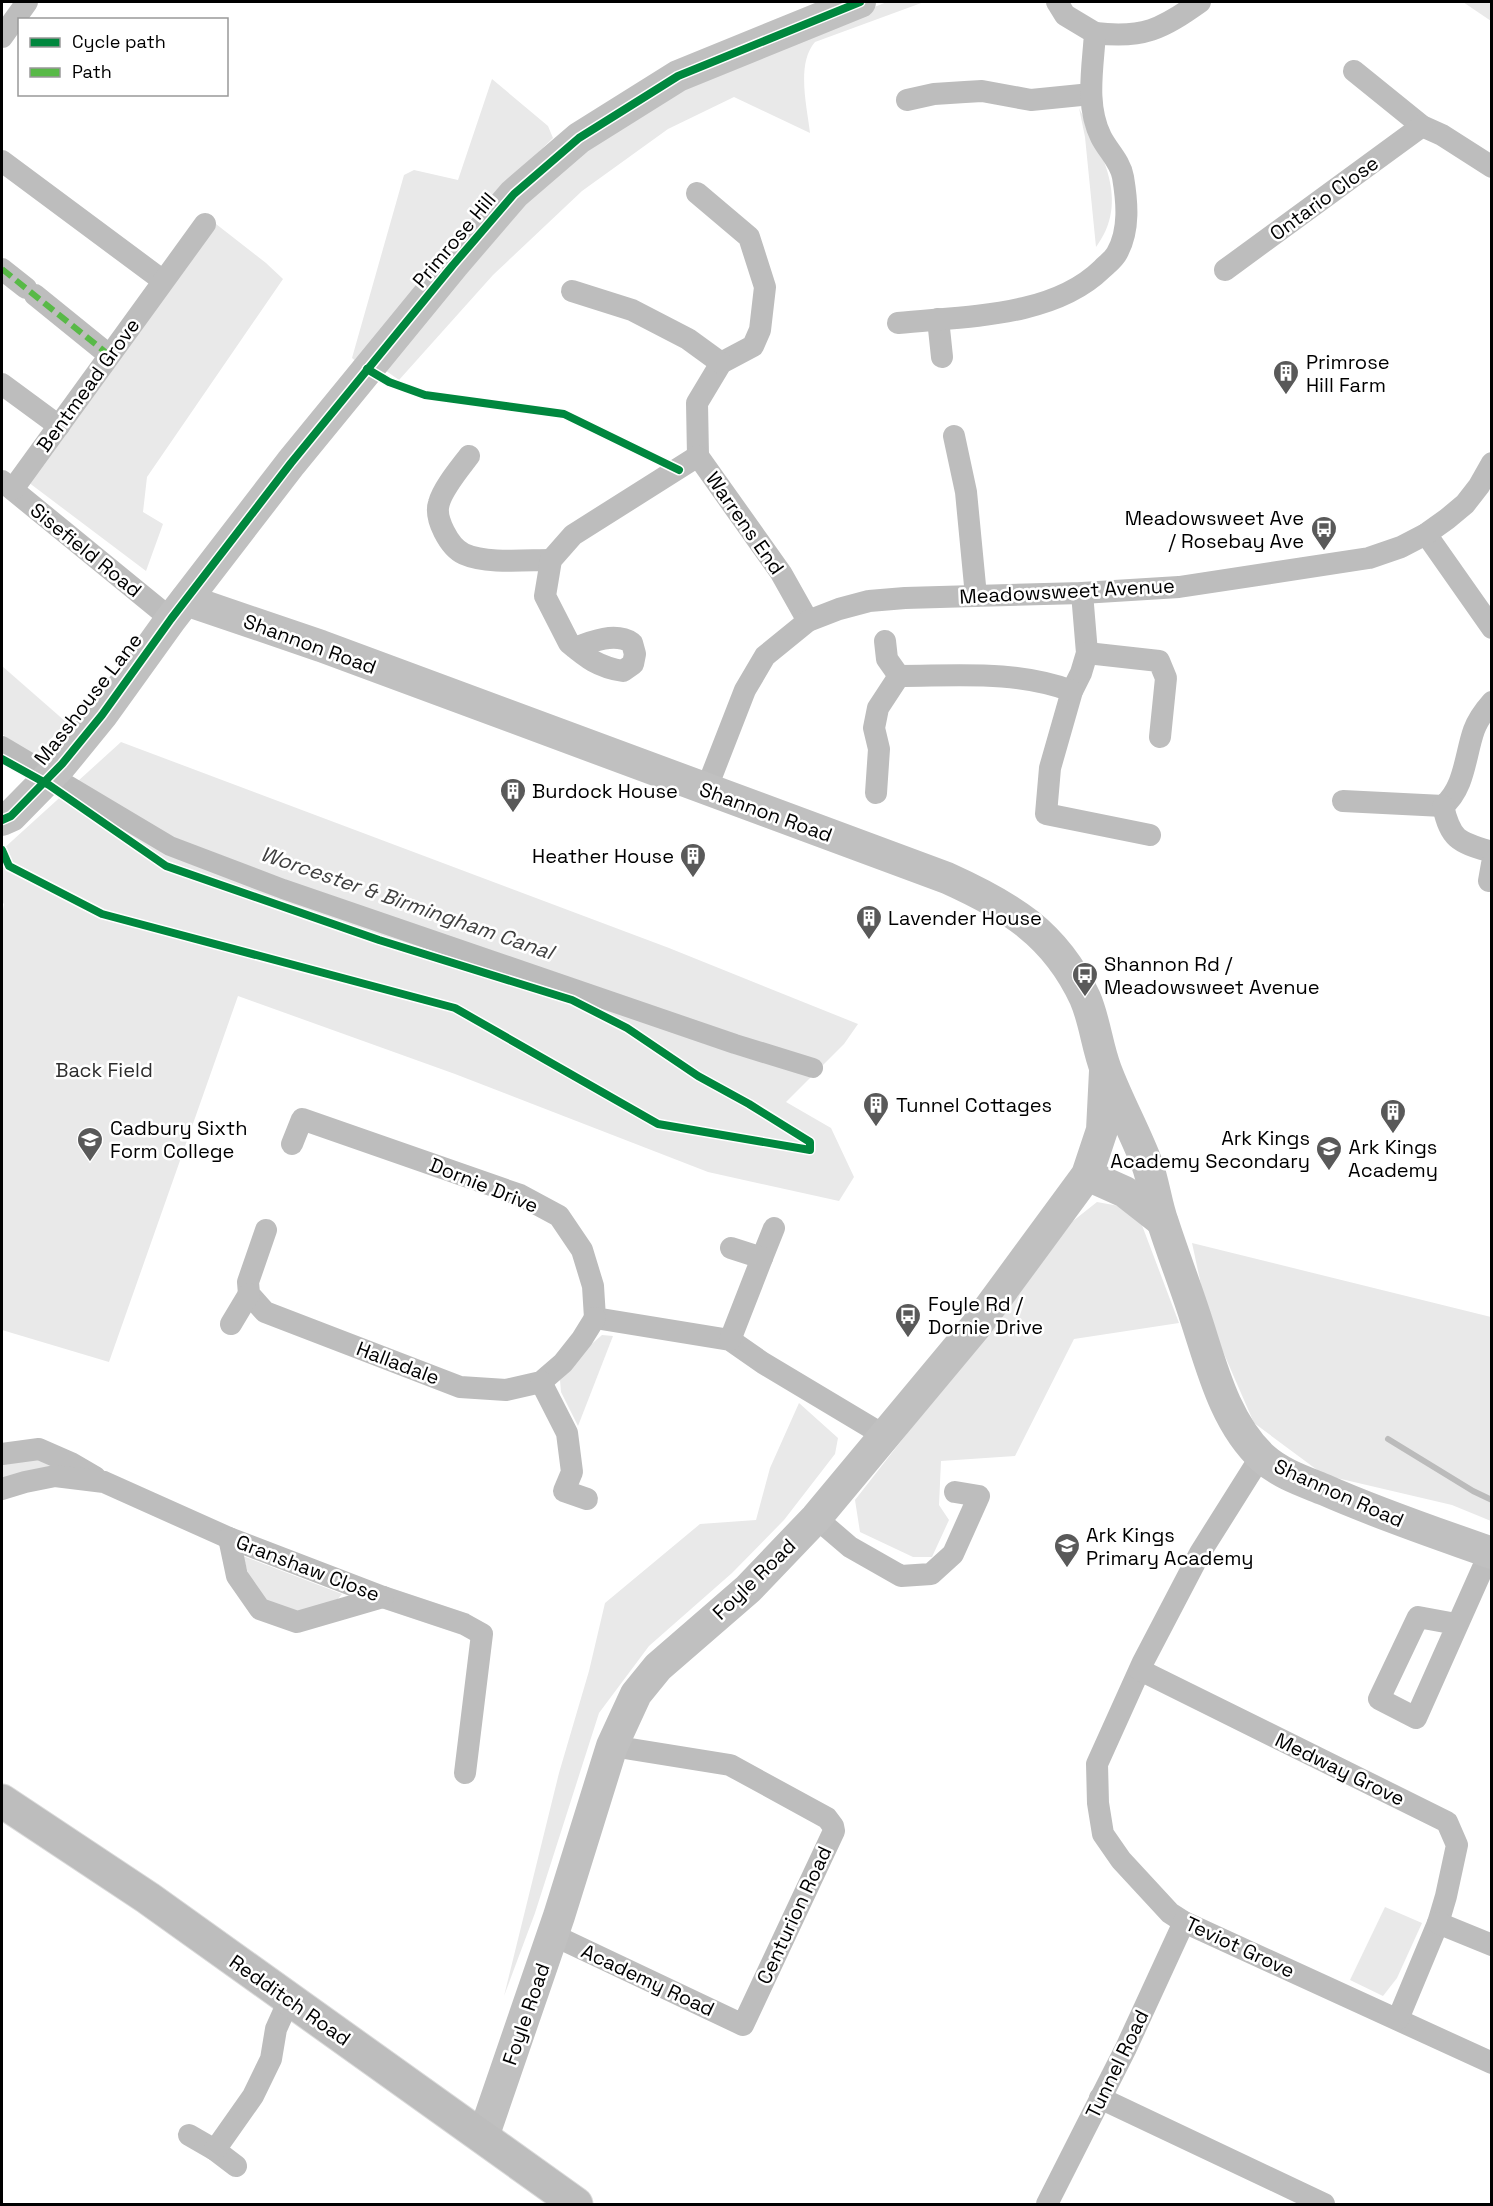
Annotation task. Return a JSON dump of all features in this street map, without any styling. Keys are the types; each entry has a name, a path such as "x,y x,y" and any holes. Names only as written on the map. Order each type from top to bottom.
{"highway":[{"name":"Redditch Road","path":"2,1801 148,1898 576,2205"}],"street":[{"path":"2,37 27,2"},
{"name":"Primrose Hill","path":"178,610 291,463 514,194 579,138 678,76 860,2"},
{"path":"1057,2 1065,15 1095,33 1120,36 1157,29 1200,2"},
{"path":"898,323 1010,312 1060,297 1091,279 1117,254 1124,234 1127,211 1118,162 1101,136 1095,118 1091,94 1095,33"},
{"path":"1354,71 1422,126 1442,135 1491,167"},
{"path":"907,100 934,94 982,91 1031,100 1091,94"},
{"name":"Ontario Close","path":"1225,270 1422,126"},
{"path":"2,161 162,280"},
{"path":"697,193 749,237 765,287 760,330 753,346 721,363 697,403 698,456"},
{"name":"Bentmead Grove","path":"7,485 59,426 162,280 205,224"},
{"path":"2,269 110,355"},
{"path":"572,291 632,310 688,339 721,363"},
{"path":"938,319 942,357"},
{"path":"2,384 59,426"},
{"path":"954,436 966,492 976,596"},
{"path":"469,456 459,468 438,504 443,533 453,546 464,554 497,561 551,560 545,596 569,643 575,648"},
{"name":"Warrens End","path":"551,560 573,535 698,456 781,573 808,621"},
{"name":"Meadowsweet Avenue","path":"706,790 745,690 765,656 808,621 869,601 1179,587 1369,558 1401,547 1426,534 1465,504 1479,486 1491,463"},
{"name":"Sisefield Road","path":"7,485 178,610"},
{"path":"1426,534 1491,628"},
{"path":"1082,592 1087,653 1072,691 1050,768 1046,814 1150,835"},
{"name":"Masshouse Lane","path":"2,820 11,816 62,764 102,715 178,610"},
{"name":"Shannon Road","path":"178,610 321,646 947,878 989,897 1024,919 1051,946 1070,971 1085,998 1105,1068 1147,1165 1162,1221 1176,1257 1211,1369 1239,1429 1261,1456 1277,1470 1355,1503 1490,1552"},
{"path":"885,641 887,659 899,676"},
{"path":"1087,653 1159,662 1166,678 1160,737"},
{"path":"899,676 988,674 1047,682 1072,691"},
{"path":"876,793 879,749 874,729 878,708 899,676"},
{"path":"1443,806 1457,790 1474,728 1491,702"},
{"path":"1343,801 1443,806"},
{"path":"1443,806 1447,825 1455,838 1491,852"},
{"name":"Foyle Road","path":"483,2137 553,1935 612,1746 636,1694 658,1667 748,1589 816,1518 976,1326 1087,1175 1102,1130 1105,1068"},
{"name":"Dornie Drive","path":"292,1144 302,1119 520,1195 559,1216 582,1250 592,1286 595,1318"},
{"path":"1102,1130 1126,1133 1136,1137"},
{"path":"1136,1200 1147,1165"},
{"name":"Shannon Road","path":"1087,1175 1125,1192 1162,1221"},
{"path":"730,1340 774,1228"},
{"path":"231,1324 249,1294 248,1282 266,1230"},
{"path":"731,1248 762,1258"},
{"name":"Halladale","path":"249,1294 265,1312 460,1387 506,1390 541,1382 582,1340 595,1318"},
{"path":"595,1318 730,1340 763,1363 885,1436"},
{"path":"541,1382 567,1433 572,1472 564,1491 588,1499"},
{"path":"2,1454 39,1449 105,1482"},
{"name":"Teviot Grove","path":"1261,1456 1200,1553 1140,1670 1097,1764 1098,1803 1104,1834 1121,1860 1170,1913 1184,1922 1491,2063"},
{"name":"Granshaw Close","path":"2,1489 55,1476 105,1482 229,1538 383,1597 464,1624 482,1634 465,1773"},
{"path":"816,1518 850,1547 901,1575 931,1575 953,1554 979,1496 955,1492"},
{"path":"229,1538 237,1576 260,1609 297,1622 383,1597"},
{"path":"1456,1624 1490,1552"},
{"name":"Medway Grove","path":"1140,1670 1447,1822 1457,1845 1446,1896 1438,1923 1398,2019"},
{"name":"Centurion Road","path":"612,1746 730,1765 826,1818 833,1826 834,1831 742,2025"},
{"name":"Tunnel Road","path":"1047,2205 1126,2048 1184,1922"},
{"path":"1438,1923 1491,1945"},
{"name":"Academy Road","path":"553,1935 742,2025"},
{"path":"215,2150 253,2096 267,2069 272,2059 276,2029 290,2001"},
{"path":"1100,2098 1324,2205"},
{"path":"189,2135 236,2166"}],"green space":[{"path":"887,2 924,2 815,42 809,51 804,73 804,86 810,133 734,97 668,129 582,191 493,275 399,380 382,368 552,172 690,85 801,36"},
{"path":"1463,2 1491,2 1491,21"},
{"path":"492,79 548,126 553,138 476,213 422,277 358,363 352,358 404,175 414,170 458,180"},
{"path":"1079,108 1103,159 1112,194 1111,212 1106,230 1096,247 1085,137"},
{"path":"216,224 283,279 147,477 143,512 163,524 146,571 28,482"},
{"path":"2,666 66,722 34,758 2,734"},
{"name":"Back Field","path":"121,742 669,948 858,1024 844,1044 786,1102 831,1128 854,1177 839,1201 708,1172 455,1074 238,996 109,1362 2,1330 2,915 4,904 2,902 2,850"},
{"path":"1097,1202 1119,1206 1140,1220 1179,1323 1074,1339 1015,1456 941,1461 939,1505 949,1520 932,1557 913,1557 860,1532 855,1500 1073,1221"},
{"path":"1192,1243 1491,1317 1491,1521 1452,1505 1324,1475 1254,1423 1208,1317"},
{"path":"602,1335 613,1336 578,1426 561,1392 560,1380 587,1348"},
{"path":"799,1403 838,1438 835,1454 784,1520 732,1573 649,1646 599,1713 535,1913 504,1996 559,1773 589,1671 605,1603 700,1524 756,1520 770,1468"},
{"path":"2,1454 71,1463 2,1489"},
{"path":"243,1556 342,1594 337,1600 295,1614 268,1605 250,1580"},
{"path":"1385,1907 1422,1923 1397,1978 1383,1996 1350,1980"}],"waterway":[{"name":"Worcester & Birmingham Canal","path":"2,746 170,846 283,889 735,1044 813,1068"},
{"path":"1388,1439 1473,1491 1492,1500"}],"marked path":[{"path":"2,269 109,355"}],"cycle path":[{"path":"2,820 11,816 62,764 102,715 171,619 291,463 514,194 579,138 678,76 860,2"},
{"path":"367,369 389,382 425,395 564,414 679,470"},
{"path":"2,759 49,785 166,866 379,940 572,1000 627,1028 698,1076 810,1142 810,1150 658,1124 455,1008 102,914 9,866 2,850"}],"place":[{"name":"Primrose Hill Farm","path":"1286,396"},
{"name":"Meadowsweet Ave / Rosebay Ave","path":"1324,552"},
{"name":"Burdock House","path":"513,814"},
{"name":"Heather House","path":"693,879"},
{"name":"Lavender House","path":"869,941"},
{"name":"Shannon Rd / Meadowsweet Avenue","path":"1085,998"},
{"name":"Tunnel Cottages","path":"876,1128"},
{"name":"Ark Kings Academy","path":"1393,1135"},
{"name":"Cadbury Sixth Form College","path":"90,1163"},
{"name":"Ark Kings Academy Secondary","path":"1329,1172"},
{"name":"Foyle Rd / Dornie Drive","path":"908,1339"},
{"name":"Ark Kings Primary Academy","path":"1067,1569"}]}
